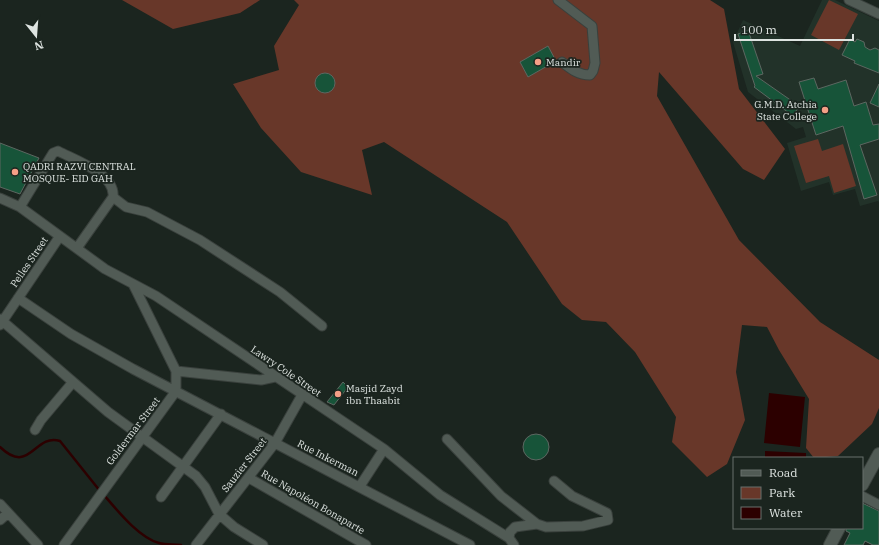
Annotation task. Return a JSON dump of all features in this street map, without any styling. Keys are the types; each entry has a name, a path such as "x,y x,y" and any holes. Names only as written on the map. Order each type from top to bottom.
{"main road":[{"path":"863,483 879,454"},
{"path":"830,545 838,529"}],"street":[{"path":"558,0 588,21 593,32 595,63 593,71 590,75 583,75 572,70 562,62"},
{"path":"849,0 879,14"},
{"path":"20,207 49,157 58,151 100,173 111,183 114,190 113,197 77,248"},
{"path":"113,197 126,207 147,212 200,240 280,292 322,326"},
{"name":"Lawry Cole Street","path":"0,198 20,207 105,269 134,286 156,296 384,449 440,495 511,541"},
{"name":"Pelles Street","path":"1,321 60,236"},
{"path":"134,286 176,371 176,391"},
{"name":"Rue Inkerman","path":"18,298 71,334 133,369 360,486 470,545"},
{"path":"1,321 108,412 196,476 205,487 219,514 234,527 263,545"},
{"path":"176,371 261,380 275,377"},
{"path":"35,430 41,420 73,382"},
{"name":"Goldermar Street","path":"64,545 106,485 176,391"},
{"name":"Sauzier Street","path":"196,545 275,443 302,395"},
{"path":"161,497 221,414"},
{"path":"447,439 501,496 537,524 546,527 583,526 608,520 607,513 572,496 554,481"},
{"path":"360,486 384,449"},
{"name":"Rue Napoléon Bonaparte","path":"249,478 366,545"},
{"path":"863,497 879,505"},
{"path":"0,504 38,545"},
{"path":"0,520 8,513"},
{"path":"511,541 510,532 515,527 537,524"}],"shaded area":[{"name":"G.M.D. Atchia State College","path":"822,0 835,0 879,21 879,202 860,206 855,189 833,195 829,182 801,191 787,143 806,137 803,127 796,129 748,92 733,42 743,20 800,46"}],"green space":[{"path":"122,0 260,0 240,13 173,29"},
{"path":"294,0 710,0 724,9 739,89 785,149 764,180 743,169 659,72 657,96 739,240 820,322 879,360 879,408 872,424 838,456 813,457 806,448 809,399 779,350 767,327 742,325 736,372 745,420 727,464 707,477 672,442 676,417 635,352 606,322 582,320 562,304 507,222 384,142 362,150 372,195 301,172 261,128 233,84 279,70 274,46 299,5"},
{"path":"829,0 858,14 839,50 811,35"},
{"path":"818,139 822,151 843,144 856,186 834,193 829,176 806,183 794,146"}],"water":[{"path":"769,393 805,397 800,447 764,443"},
{"path":"765,451 806,453 806,457 765,457"}],"building":[{"path":"748,30 763,74 756,76 799,106 793,116 754,87 755,86 738,34"},
{"path":"850,39 855,42 857,39 864,42 865,47 870,50 875,48 879,50 879,73 854,63 855,61 842,55"},
{"name":"Mandir","path":"548,46 556,61 528,77 520,62"},
{"path":"325,73 332,76 335,83 332,90 325,93 318,90 315,83 318,76"},
{"path":"814,78 818,89 846,80 854,106 866,102 873,125 879,124 879,139 860,145 877,195 864,199 843,126 816,135 799,82"},
{"path":"879,84 879,107 870,103"},
{"name":"QADRI RAZVI CENTRAL MOSQUE- EID GAH","path":"0,143 39,158 20,194 0,187"},
{"name":"Masjid Zayd ibn Thaabit","path":"343,382 348,387 334,405 327,402"},
{"path":"536,434 545,438 549,447 545,456 536,460 527,456 523,447 527,438"},
{"path":"863,503 879,511 879,545 873,545 865,541 863,545 844,545 850,533 846,531 846,529 863,529"}],"waterway":[{"path":"0,447 10,455 18,457 25,456 51,440 60,441 100,491"},
{"path":"103,494 136,530 151,540 164,544 181,545"}],"place":[{"name":"Mandir","path":"538,62"},
{"name":"G.M.D. Atchia State College","path":"825,110"},
{"name":"QADRI RAZVI CENTRAL MOSQUE- EID GAH","path":"15,172"},
{"name":"Masjid Zayd ibn Thaabit","path":"338,394"}]}
